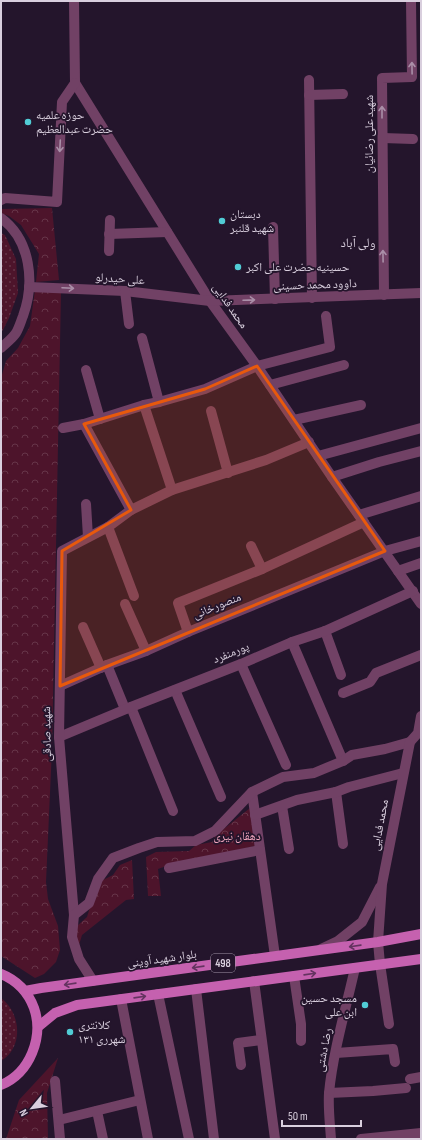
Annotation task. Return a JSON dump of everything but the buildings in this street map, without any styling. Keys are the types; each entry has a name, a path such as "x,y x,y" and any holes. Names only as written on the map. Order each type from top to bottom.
{"main road":[{"name":"بلوار شهید آوینی","path":"25,991 317,951 421,934"},
{"name":"498","path":"38,1027 55,1013 77,1005 421,959"},
{"path":"1,974 11,978 25,991 34,1008 38,1027 36,1044 30,1059 20,1073 4,1084 1,1094"}],"street":[{"path":"1,200 5,198 57,202 62,102 75,83 74,1"},
{"name":"شهید علی رضائیان","path":"384,295 382,78 412,77 411,1"},
{"path":"309,80 312,298"},
{"name":"محمد فدایی","path":"75,83 210,302 257,366 332,477 421,604"},
{"path":"309,95 343,94"},
{"path":"382,138 413,139"},
{"path":"1,218 15,231 21,241 28,267 29,286 26,308 22,320 16,332 1,348"},
{"path":"109,251 110,220"},
{"path":"273,227 276,299"},
{"path":"109,234 167,232"},
{"name":"علی حیدرلو","path":"29,286 125,291 210,302"},
{"path":"125,291 129,324"},
{"name":"داوود محمد حسینی","path":"210,302 421,294"},
{"path":"63,428 84,424 144,405 205,389 257,366 330,347 326,316"},
{"path":"142,338 159,402"},
{"path":"270,385 344,365"},
{"path":"86,370 100,419"},
{"path":"294,420 361,404"},
{"path":"144,405 172,490"},
{"path":"211,411 228,473"},
{"path":"84,424 131,510"},
{"path":"318,456 421,428"},
{"path":"86,504 88,537 108,527 131,510 172,490 266,460 309,442"},
{"path":"332,477 379,462 421,451"},
{"path":"188,632 178,603 262,569 362,518 421,496"},
{"path":"108,527 134,596"},
{"name":"شهید صادقی","path":"88,537 62,551 59,737 74,915 72,937 79,959 93,981"},
{"name":"منصورخانی","path":"60,686 385,551 421,541"},
{"path":"251,546 262,569"},
{"path":"398,571 421,563"},
{"name":"پورمنفرد","path":"59,737 292,642 325,631 413,591"},
{"path":"125,604 146,651"},
{"path":"83,627 128,708 173,812"},
{"path":"325,631 341,675"},
{"path":"292,642 343,762"},
{"path":"343,693 370,682 376,672 421,655"},
{"path":"241,664 286,765"},
{"path":"175,690 221,797"},
{"name":"محمد فدایی","path":"389,1024 378,942 382,884 410,742 419,733 421,716"},
{"path":"74,915 89,903 98,879 113,858 157,842 195,841 215,831 252,792 283,777 314,773 343,762 352,755 385,749 410,742"},
{"path":"255,815 298,800 336,792 349,787 403,773"},
{"path":"252,792 275,956"},
{"path":"336,792 343,844"},
{"path":"282,806 289,849"},
{"path":"169,868 260,850"},
{"path":"317,951 338,941 362,922 382,884"},
{"name":"رضا دشتی","path":"331,1139 329,1093 336,1053 355,968"},
{"path":"294,976 302,1024 301,1041"},
{"path":"254,981 275,1139"},
{"path":"196,989 214,1139"},
{"path":"158,994 189,1139"},
{"path":"121,999 148,1139"},
{"path":"241,1065 238,1043 261,1040"},
{"path":"336,1053 393,1049 395,1062"},
{"path":"329,1093 373,1091 408,1083 421,1077"},
{"path":"55,1081 60,1139"},
{"path":"59,1120 140,1100"},
{"path":"97,1111 103,1139"},
{"path":"362,1139 421,1133"}],"highlighted area":[{"path":"257,366 385,551 60,686 62,551 131,510 84,424 205,389"}],"green space":[{"path":"52,208 59,280 36,282 39,254 21,225 9,216 1,213 1,209"},
{"path":"1,233 5,235 16,259 18,293 9,318 1,332"},
{"path":"35,290 61,293 52,748 46,882 48,899 58,926 60,950 56,962 44,974 35,978 1,956 1,378 6,361 18,348 30,326"},
{"name":"دهقان نیری","path":"250,808 255,846 158,869 161,896 148,896 146,857 156,852 189,851 196,845 212,842 215,836"},
{"path":"132,860 134,899 126,900 82,935 79,945 75,936 77,926 87,917 101,881 113,875 120,865"},
{"path":"1,998 8,1004 13,1012 17,1030 14,1047 1,1061"},
{"path":"58,1058 47,1093 48,1139 6,1139 19,1100"}],"place":[{"name":"حوزه علمیه حضرت عبدالعظیم","path":"28,122"},
{"name":"دبستان شهید قلنبر","path":"222,221"},
{"name":"حسینیه حضرت علی اکبر","path":"238,267"},
{"name":"مسجد حسین ابن علی","path":"365,1005"},
{"name":"کلانتری ۱۳۱ شهرری","path":"70,1032"}],"district":[{"name":"ولی آباد","path":"358,243"}]}
